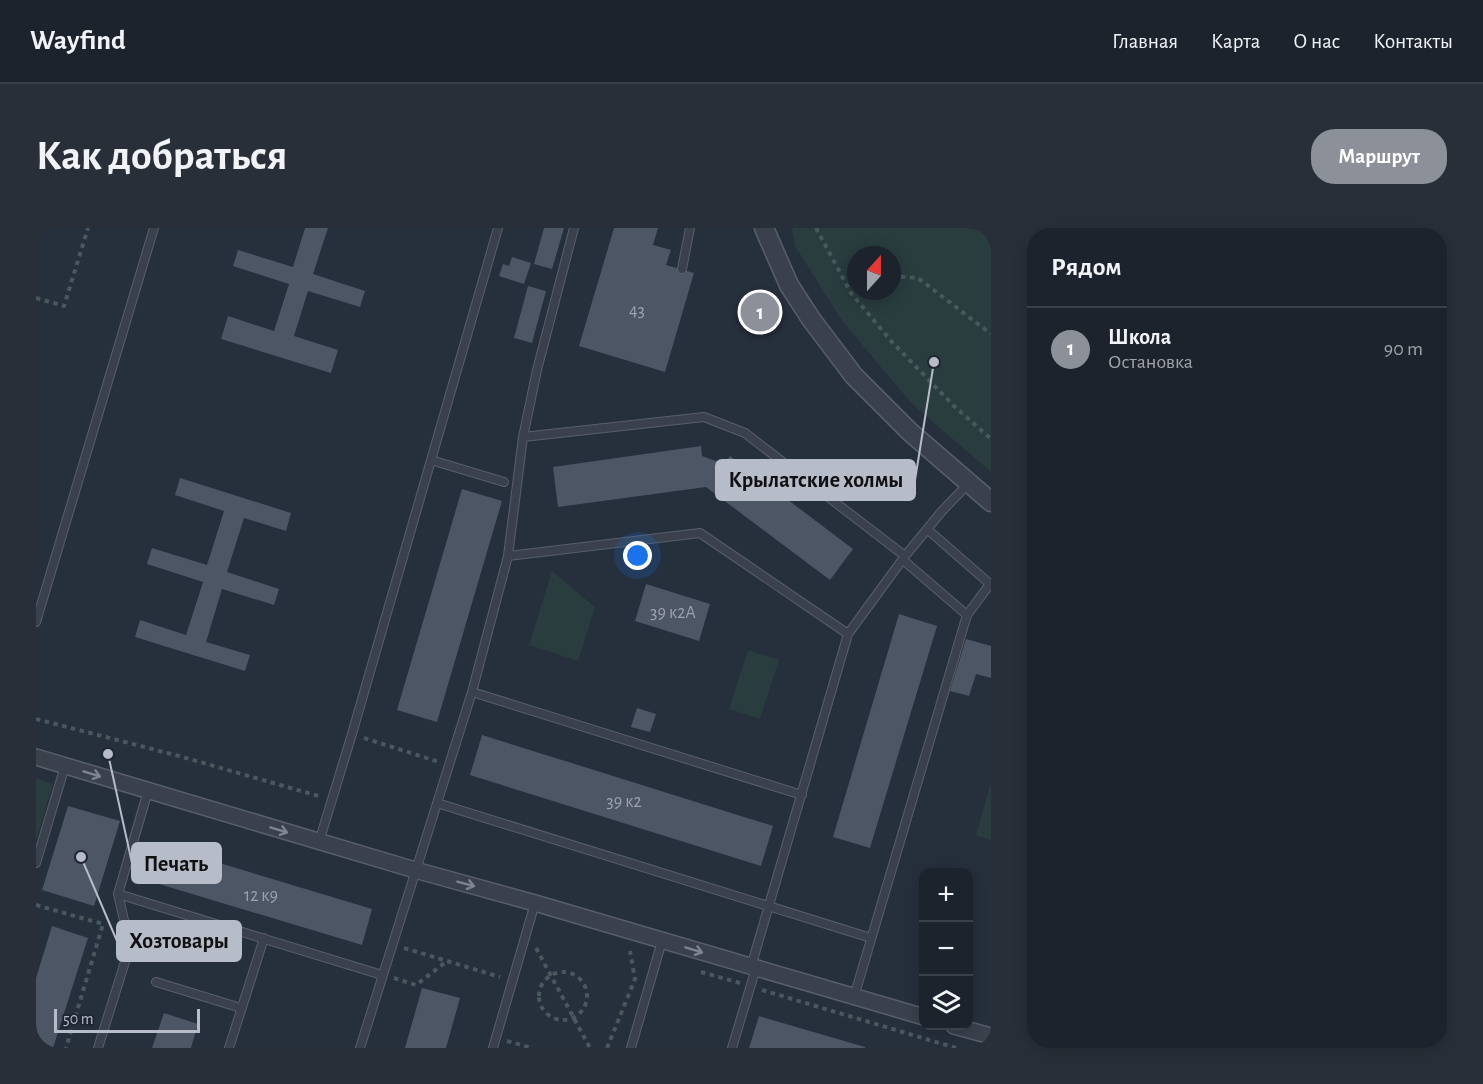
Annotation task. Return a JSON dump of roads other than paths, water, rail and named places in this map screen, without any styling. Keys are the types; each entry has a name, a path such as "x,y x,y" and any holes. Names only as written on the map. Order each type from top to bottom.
{"street":[{"path":"764,228 789,285 811,319 854,376 910,432 991,502"},
{"path":"36,757 319,842 919,1016"},
{"path":"969,1030 991,1036"}],"lane":[{"path":"36,622 154,228"},
{"path":"319,842 498,228"},
{"path":"360,1048 472,692 508,556 523,437 537,370 574,228"},
{"path":"682,269 690,228"},
{"path":"523,437 704,417 746,433 904,558 967,615"},
{"path":"431,459 504,482"},
{"path":"732,1048 769,907 848,634 927,529 969,483"},
{"path":"854,997 967,615 990,584 927,529"},
{"path":"508,556 700,533 848,634"},
{"path":"472,692 802,795"},
{"path":"36,863 65,766"},
{"path":"98,1048 130,946 118,894 148,791"},
{"path":"437,803 871,938"},
{"path":"118,894 382,975"},
{"path":"493,1048 535,903"},
{"path":"229,1048 264,938"},
{"path":"631,1048 662,940"},
{"path":"156,982 241,1008"}],"place":[{"name":"Школа","path":"760,312"},
{"name":"Крылатские холмы","path":"934,362"},
{"name":"Печать","path":"108,754"},
{"name":"Хозтовары","path":"81,857"}]}
